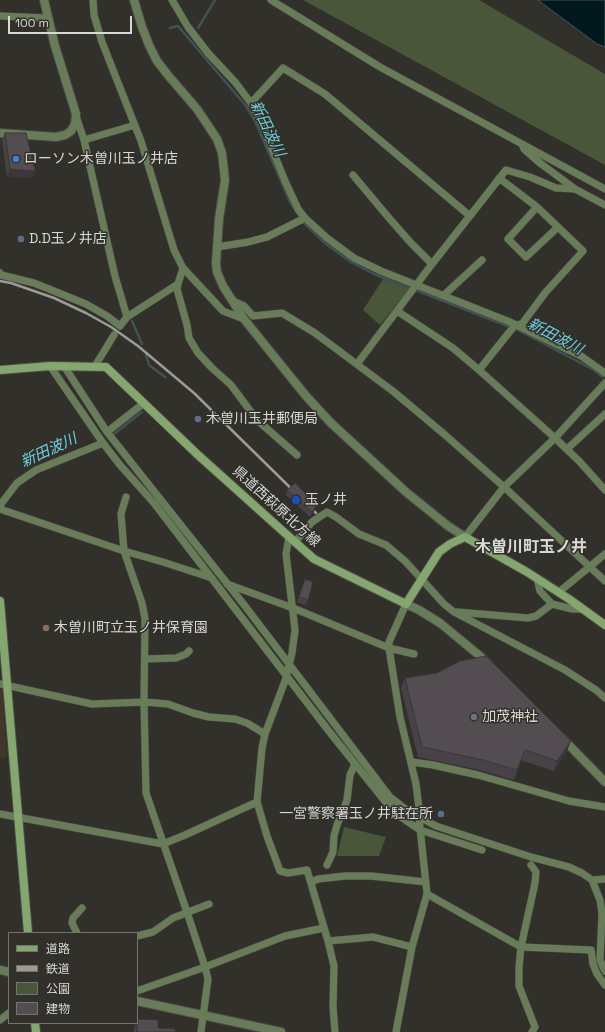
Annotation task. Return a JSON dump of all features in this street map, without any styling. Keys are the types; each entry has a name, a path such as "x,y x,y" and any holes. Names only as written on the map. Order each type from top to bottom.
{"main road":[{"name":"県道西萩原北方線","path":"0,370 50,366 102,366 108,369 198,455 314,559 406,604"},
{"path":"406,604 440,552 450,544 465,537 537,578 605,625"},
{"path":"0,601 4,684 28,932"}],"street":[{"path":"44,0 84,140 115,276 127,317"},
{"path":"93,0 94,15 102,42 141,141 174,250 183,268 223,310 244,319"},
{"path":"134,0 142,27 157,61 197,109 217,139 222,153 225,180 219,219 217,272 223,286 244,319 306,396 331,423 406,492 448,526 465,537 504,488 555,438 605,383"},
{"path":"172,0 188,27 251,103 264,129 298,209 305,218 326,238 354,258 381,272 444,295 515,325 581,356 605,373"},
{"path":"271,0 380,67 605,189"},
{"path":"0,16 48,18"},
{"path":"251,103 283,68 325,94 470,216"},
{"path":"0,133 56,137 65,135 71,131 75,124 76,114"},
{"path":"84,140 135,125"},
{"path":"522,144 524,149 535,159 575,189 605,205"},
{"path":"357,364 432,264 506,170 530,177 556,188 575,189"},
{"path":"353,174 389,218 432,264"},
{"path":"480,370 515,325 522,324 545,293 583,251 537,207 499,178"},
{"path":"537,207 508,238 526,257 558,227"},
{"path":"218,247 267,237 305,218"},
{"path":"444,295 482,260"},
{"path":"183,268 177,289 189,338 198,353 231,385 257,420 297,455"},
{"path":"0,274 34,283 86,304 108,316 120,326 127,317 178,284"},
{"path":"233,301 244,306 254,316 282,313 357,364 394,392 444,434 559,537 605,581"},
{"path":"397,311 452,348 480,370 555,438 605,490"},
{"path":"95,366 114,335"},
{"path":"50,366 103,443 120,465 154,503 384,800 398,815 420,830 482,850"},
{"path":"64,366 107,432 290,665 336,728 390,797 419,818 436,826 531,857 569,867 592,880 600,900 602,914 600,960 605,971"},
{"path":"107,432 144,403"},
{"path":"567,450 605,414"},
{"path":"103,443 36,470 17,483 1,504 0,509 124,551 211,578 293,608 389,648 414,654"},
{"path":"126,497 121,514 124,551 142,603 145,619 144,702 146,793 162,844 187,912 208,979 201,1032"},
{"path":"335,1032 333,1006 334,966 307,870 288,873 280,871 267,836 257,802 266,734 287,676 295,630 286,554 292,540 312,522 327,512 359,534 386,545 405,561 444,604 454,612 565,670 580,679 605,698"},
{"path":"559,592 605,554"},
{"path":"537,578 540,592 552,604 572,609 582,609"},
{"path":"396,1032 412,947 427,894 416,784 412,762 400,717 389,648 389,642 406,604 440,623 480,656 493,669"},
{"path":"454,612 497,614 516,618 528,618 536,616 552,604"},
{"path":"145,659 176,658 186,654 189,651"},
{"path":"4,684 92,704 144,702 168,704 209,717 235,719 247,723 266,734"},
{"path":"557,734 605,782"},
{"path":"412,762 478,775 569,801 605,807"},
{"path":"327,865 333,852 335,830 347,800 350,774 355,764"},
{"path":"0,814 162,844 257,802"},
{"path":"531,865 536,872 535,883 521,947 519,986 535,1027 532,1032"},
{"path":"311,882 318,879 345,876 371,876 426,882"},
{"path":"592,880 604,877"},
{"path":"427,894 521,947 591,950 593,964 597,974 605,985"},
{"path":"138,936 153,932 173,918 209,904"},
{"path":"76,932 72,923 73,918 82,908"},
{"path":"138,991 285,936 324,928"},
{"path":"328,941 373,938 412,947"},
{"path":"138,1001 281,1032"},
{"path":"0,1020 8,1014"}],"shaded area":[{"path":"0,689 2,690 7,757 0,758"}],"green space":[{"path":"303,0 479,0 605,74 605,165"},
{"path":"383,279 409,289 380,325 363,310"},
{"path":"344,827 386,837 379,856 337,856"}],"water":[{"path":"538,0 605,0 605,47 597,44"}],"building":[{"name":"ローソン木曽川玉ノ井店","path":"5,133 26,133 35,171 10,169"},
{"path":"295,483 317,505 312,512 287,490"},
{"path":"305,579 313,582 308,600 299,597"},
{"name":"加茂神社","path":"486,656 571,741 557,761 525,750 517,770 483,760 422,747 405,678 437,673 460,661"},
{"path":"138,1019 158,1020 158,1028 175,1029 175,1032 137,1032"}],"waterway":[{"path":"198,28 215,0"},
{"name":"新田波川","path":"170,28 178,26 246,106 255,121 290,202 300,217"},
{"name":"新田波川","path":"304,223 326,244 351,262 374,274 409,288"},
{"name":"新田波川","path":"418,291 510,327"},
{"name":"新田波川","path":"132,321 142,344"},
{"name":"新田波川","path":"516,329 594,370 603,377"},
{"name":"新田波川","path":"146,355 149,365 165,377"},
{"name":"新田波川","path":"114,434 142,412"}],"railway":[{"path":"0,281 11,283 54,298 86,313 111,327 138,346 194,393 316,513"}],"place":[{"name":"ローソン木曽川玉ノ井店","path":"16,159"},
{"name":"D.D玉ノ井店","path":"21,239"},
{"name":"木曽川玉井郵便局","path":"198,419"},
{"name":"玉ノ井","path":"296,500"},
{"name":"木曽川町立玉ノ井保育園","path":"46,628"},
{"name":"加茂神社","path":"474,717"},
{"name":"一宮警察署玉ノ井駐在所","path":"441,814"}],"district":[{"name":"木曽川町玉ノ井","path":"531,548"}]}
